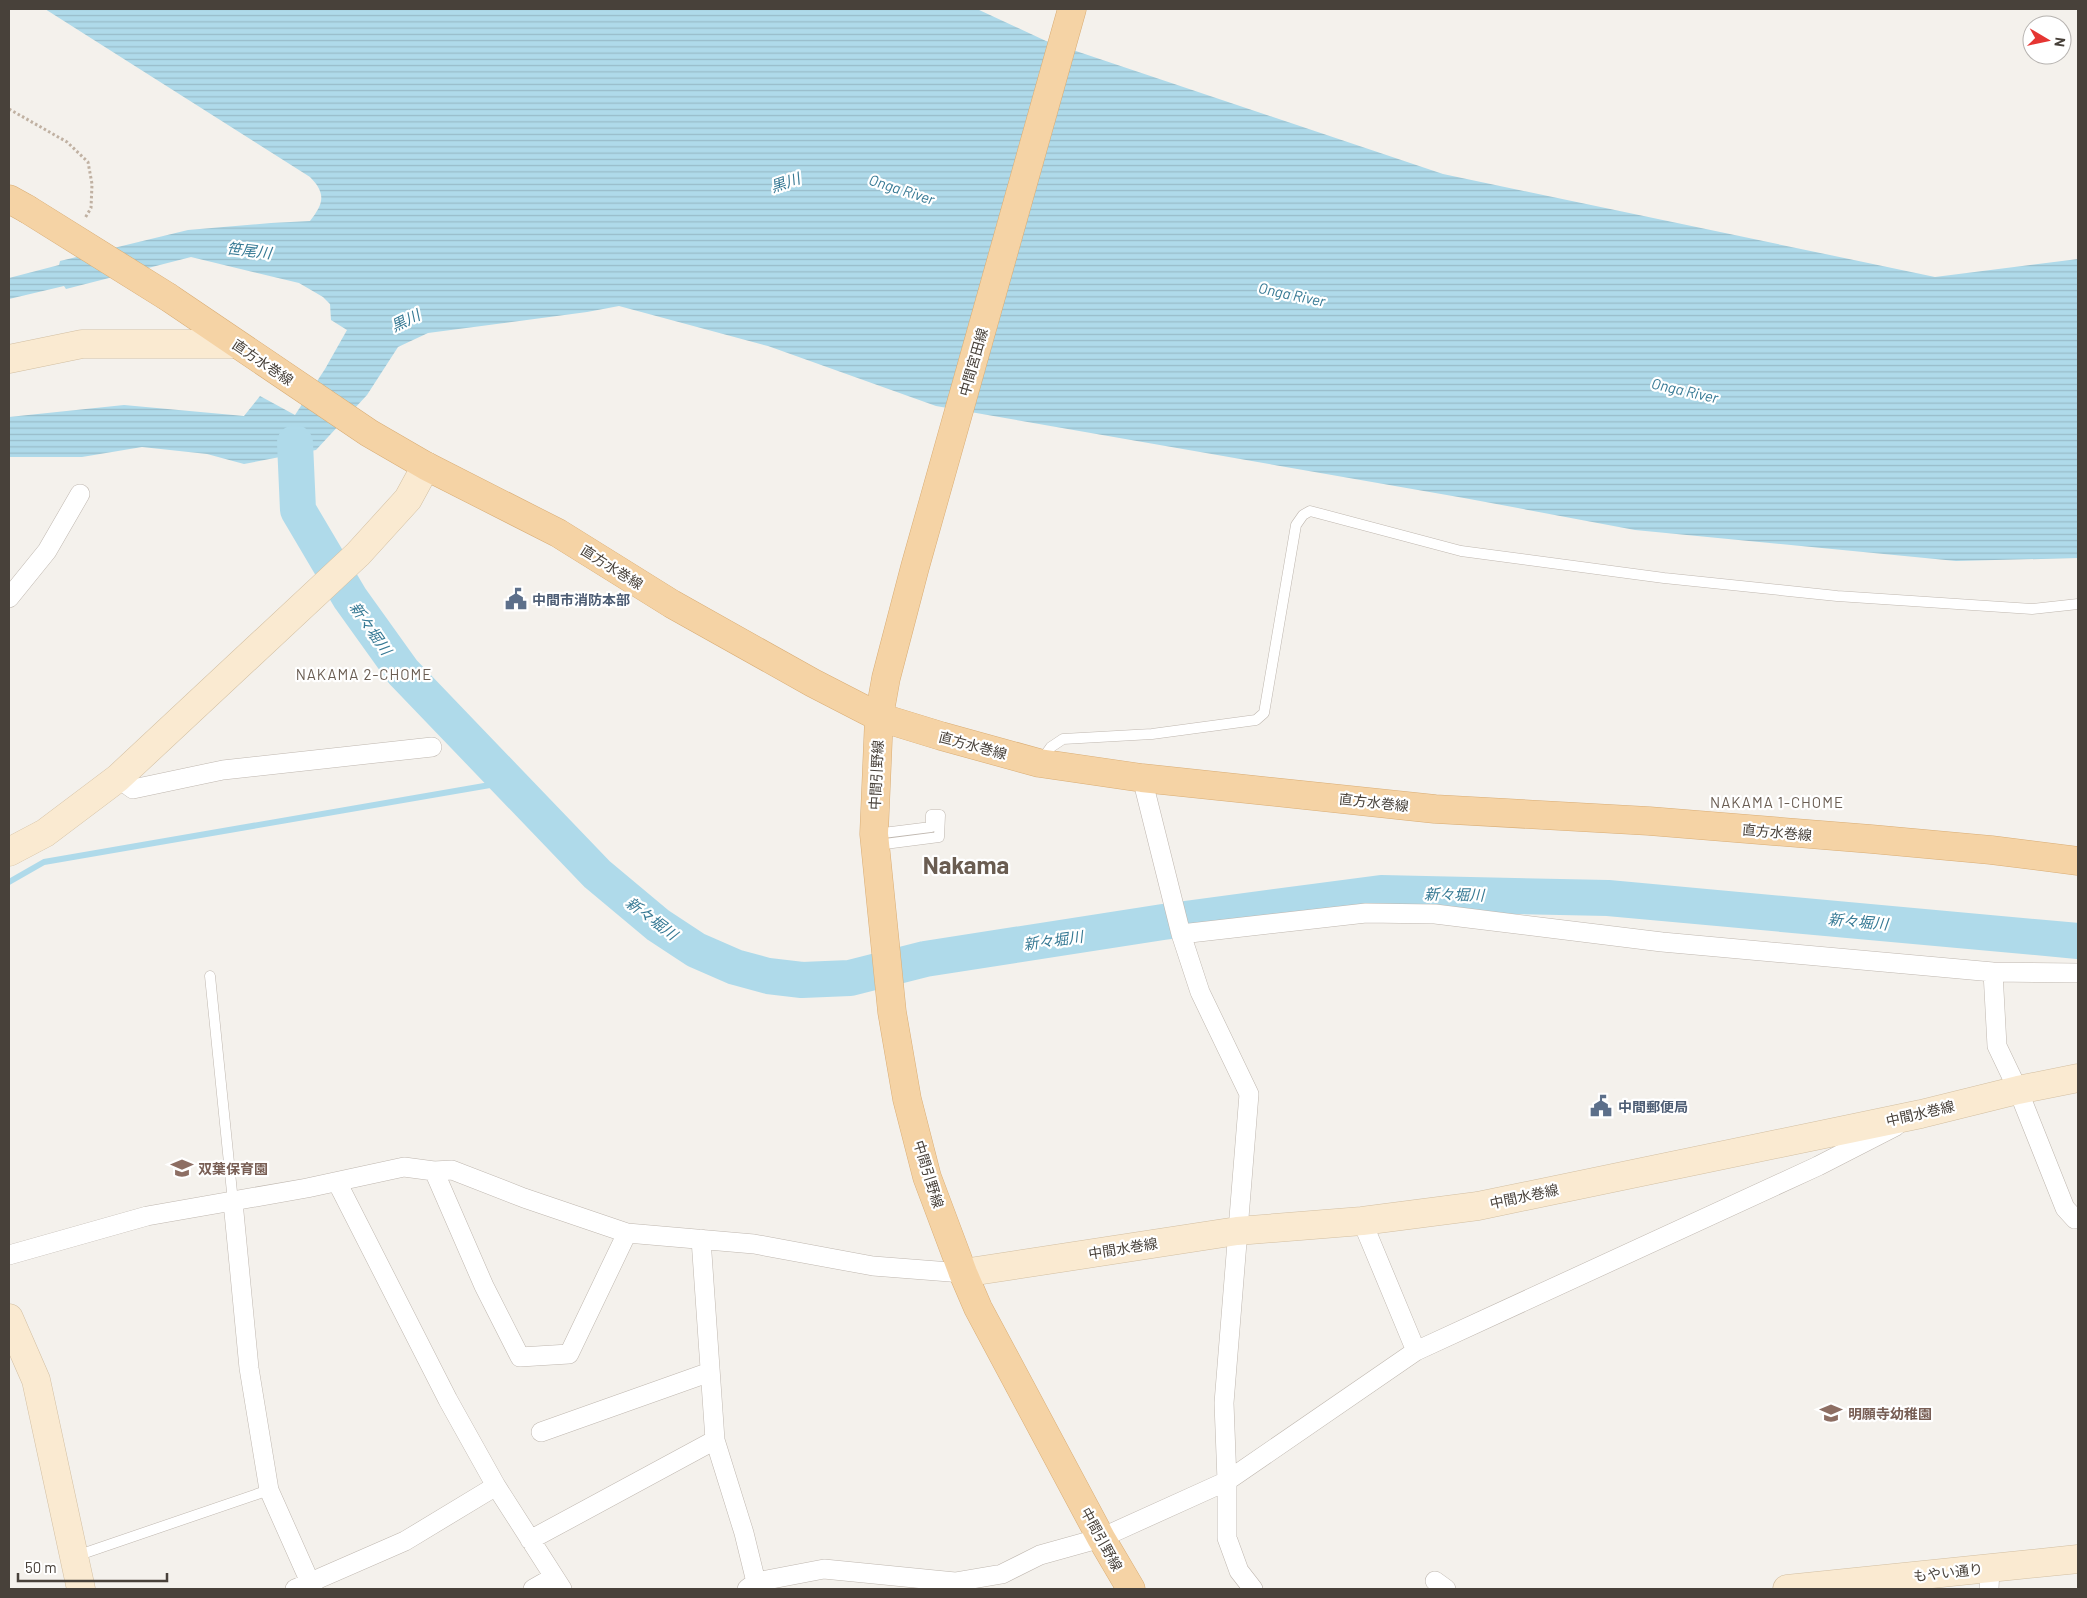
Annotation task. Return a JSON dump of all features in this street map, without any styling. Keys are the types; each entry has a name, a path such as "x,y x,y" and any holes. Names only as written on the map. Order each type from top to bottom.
{"main road":[{"name":"中間宮田線","path":"879,717 886,678 915,567 1072,9"},
{"name":"直方水巻線","path":"18,204 168,297 368,433 426,466 558,533 672,604 879,717 940,736 1040,763 1142,778 1435,809 1650,821 1861,838 1991,850 2078,862"},
{"name":"中間引野線","path":"879,717 874,840 884,942 892,1012 907,1099 927,1177 978,1308 1101,1538 1131,1589"}],"street":[{"path":"9,359 82,344 236,344"},
{"path":"9,852 45,833 118,778 315,592 358,554 408,499 426,466"},
{"path":"9,598 48,551 80,494"},
{"path":"118,778 133,788 223,770 432,747"},
{"path":"1142,778 1181,934 1200,992 1249,1094 1224,1403 1228,1481 1227,1538 1239,1571 1253,1589"},
{"path":"1181,934 1366,913 1435,914 1662,942 1993,972 2078,973"},
{"path":"1993,972 1998,1046 2018,1090 2064,1208 2075,1219 2078,1219"},
{"name":"中間水巻線","path":"963,1273 1237,1231 1362,1222 1478,1206 1921,1114 2018,1090 2078,1078"},
{"path":"701,1239 715,1440 744,1533 752,1586 824,1569 955,1582 1002,1574 1040,1555 1101,1538 1228,1481 1416,1351 1818,1166 1921,1114"},
{"path":"9,1255 147,1216 233,1202 404,1167 434,1171 452,1170 524,1198 626,1233 754,1244 873,1266 963,1273"},
{"path":"434,1171 484,1286 520,1357 569,1354 626,1233"},
{"path":"337,1182 448,1400 496,1486 558,1583 533,1589"},
{"path":"233,1202 248,1368 269,1490 306,1587 406,1541 496,1486"},
{"path":"1362,1222 1416,1351"},
{"path":"9,1318 36,1380 81,1589"},
{"path":"541,1432 710,1372"},
{"path":"530,1540 715,1440"},
{"name":"もやい通り","path":"1787,1589 1990,1578 2078,1559"}],"lane":[{"path":"1040,763 1051,747 1063,739 1152,734 1256,720 1264,713 1296,525 1303,515 1310,511 1461,551 1664,578 1837,596 2032,610 2078,604"},
{"path":"931,815 940,815 939,837 874,840 931,828 931,815"},
{"path":"210,976 233,1202"},
{"path":"75,1556 269,1490"}],"path":[{"path":"9,109 66,142 88,162 92,184 91,208 83,222"}],"water":[{"path":"45,9 977,9 1046,41 1443,174 1935,277 2078,259 2078,558 1956,561 1635,530 1464,498 936,406 768,346 619,306 428,333 398,347 367,395 316,450 244,464 207,454 142,447 82,457 9,457 9,417 124,405 244,416 260,396 295,415 325,369 347,330 331,320 330,304 323,297 299,283 191,257 66,289 64,286 9,299 9,278 59,265 60,261 188,230 310,221 318,209 321,199 319,189 310,177"}],"waterway":[{"name":"新々堀川","path":"295,443 298,510 350,598 403,672 597,874 658,925 696,950 735,967 768,976 802,980 850,978 925,959 1163,922 1381,893 1608,898 2078,941"},
{"path":"9,882 44,862 490,785 503,778"}],"place":[{"name":"中間市消防本部","path":"516,599"},
{"name":"中間郵便局","path":"1601,1106"},
{"name":"双葉保育園","path":"182,1168"},
{"name":"明願寺幼稚園","path":"1831,1413"}],"district":[{"name":"NAKAMA 2-CHOME","path":"364,674"},
{"name":"NAKAMA 1-CHOME","path":"1777,802"},
{"name":"Nakama","path":"966,864"}],"water label":[{"name":"黒川","path":"785,182"},
{"name":"Onga River","path":"902,189"},
{"name":"笹尾川","path":"249,250"},
{"name":"Onga River","path":"1292,294"},
{"name":"黒川","path":"405,320"},
{"name":"Onga River","path":"1685,390"}]}
